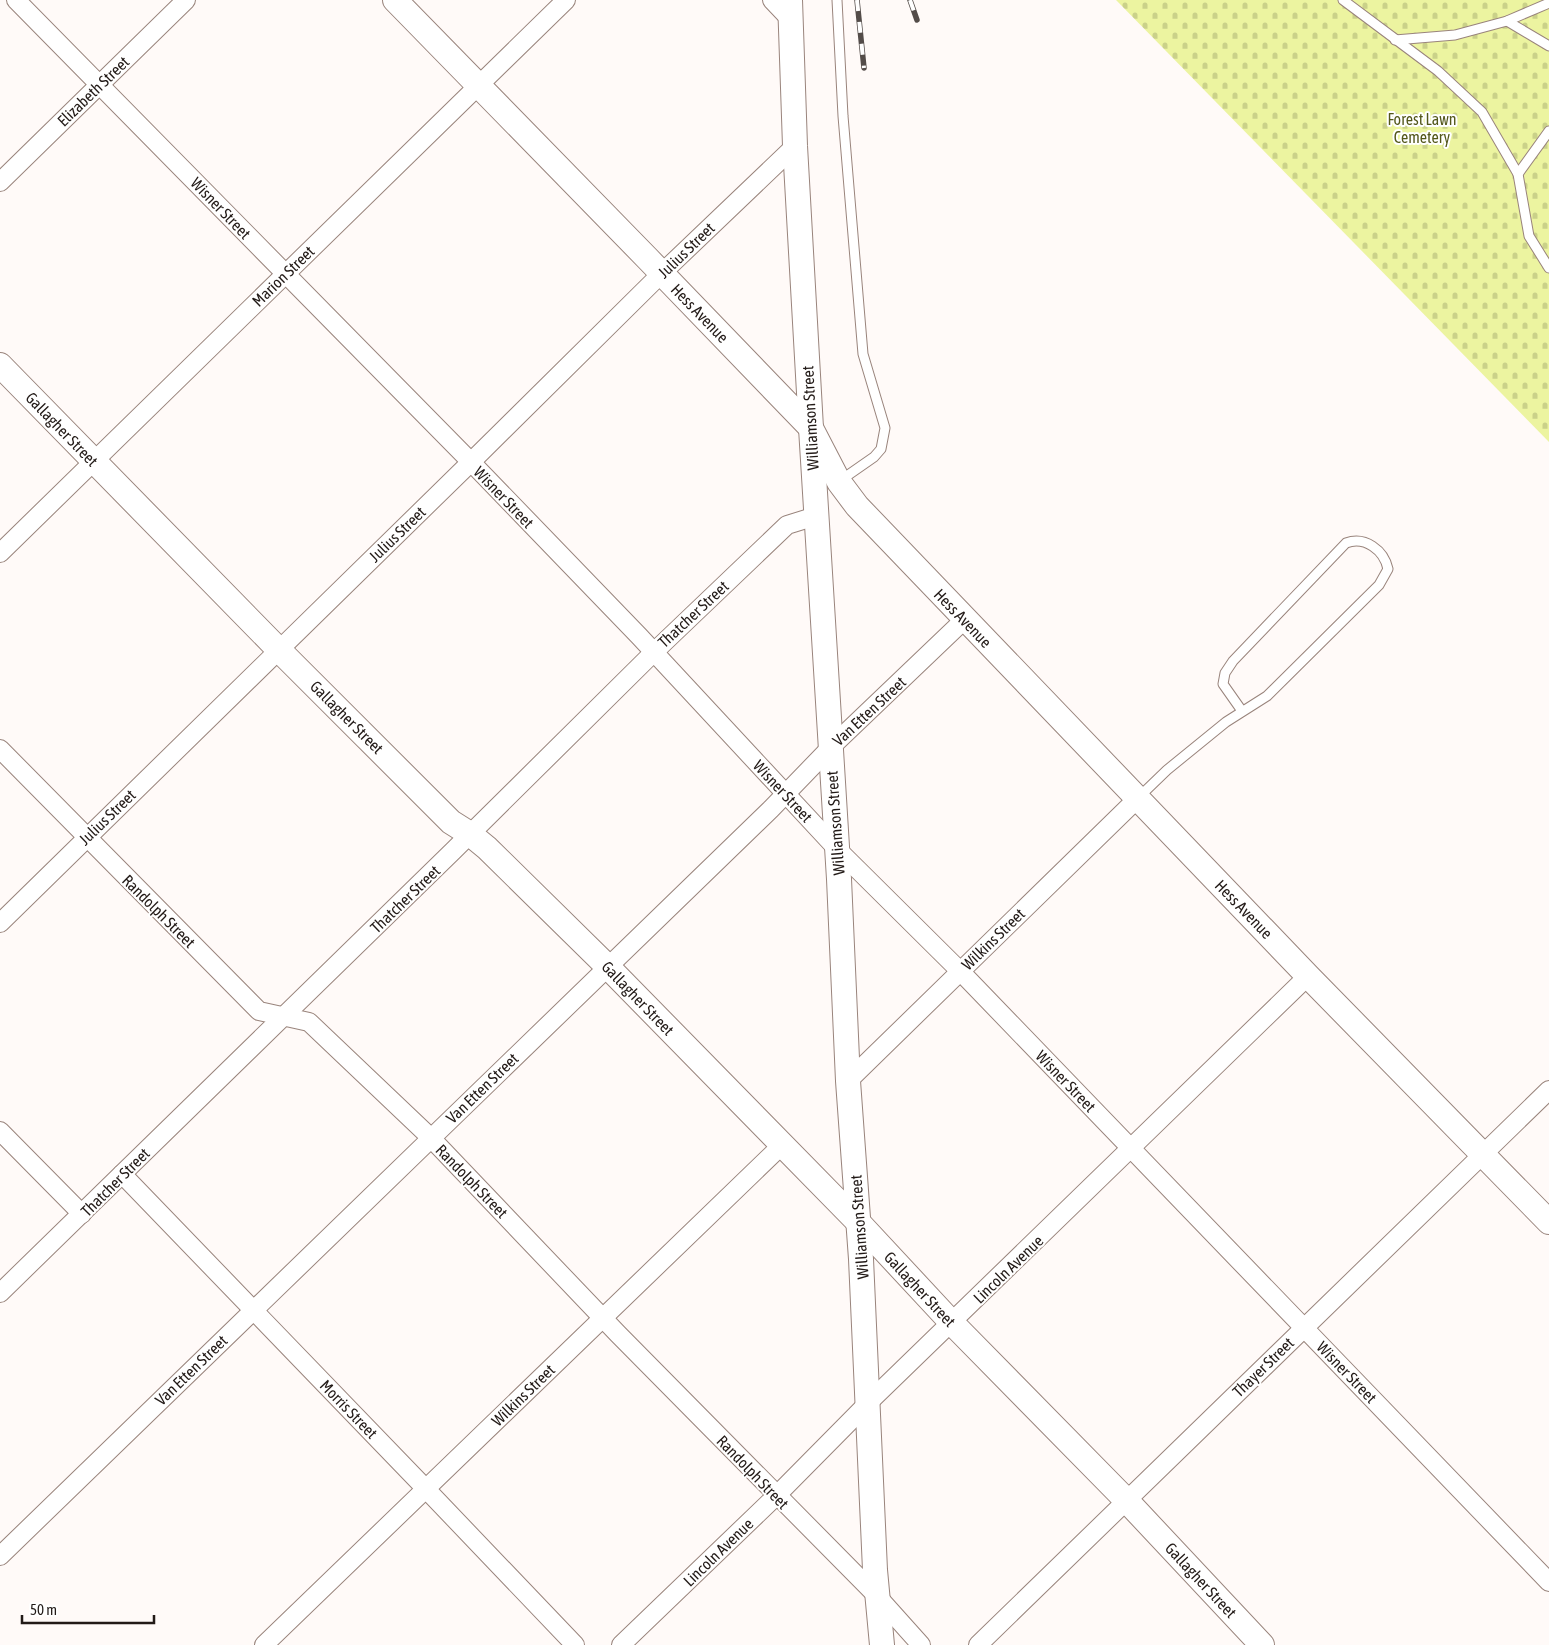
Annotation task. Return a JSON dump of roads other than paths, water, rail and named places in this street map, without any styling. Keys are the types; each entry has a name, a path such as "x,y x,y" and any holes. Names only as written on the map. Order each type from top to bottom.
{"street":[{"name":"Wisner Street","path":"16,0 471,462 654,652 785,794 1132,1148 1549,1582"},
{"name":"Elizabeth Street","path":"0,182 186,0"},
{"name":"Hess Avenue","path":"395,0 811,428 839,482 856,506 1308,976 1549,1222"},
{"name":"Marion Street","path":"0,553 566,0"},
{"path":"772,0 790,10"},
{"name":"Williamson Street","path":"790,10 795,146 837,848 848,1081 859,1223 875,1570 882,1645"},
{"name":"Julius Street","path":"0,922 662,273 795,146"},
{"name":"Gallagher Street","path":"0,365 279,650 451,822 487,848 607,966 859,1223 952,1323 1126,1501 1262,1645"},
{"name":"Thatcher Street","path":"0,1293 285,1016 654,652 787,525 816,516"},
{"name":"Van Etten Street","path":"0,1556 785,794 830,748 964,620"},
{"name":"Randolph Street","path":"0,749 259,1011 309,1022 430,1137 602,1318 878,1597 921,1645"},
{"name":"Wilkins Street","path":"848,1081 1138,798"},
{"name":"Lincoln Avenue","path":"621,1645 1308,976"},
{"name":"Thayer Street","path":"978,1645 1549,1090"},
{"path":"0,1131 82,1214"},
{"name":"Wilkins Street","path":"264,1645 782,1145"},
{"name":"Morris Street","path":"122,1174 575,1645"}],"lane":[{"path":"837,0 844,116 864,354 885,428 880,449 874,457 839,482"},
{"path":"1343,0 1438,71 1482,112 1518,174 1529,236 1549,268"},
{"path":"1395,40 1455,34 1508,21 1549,3"},
{"path":"1508,21 1549,46"},
{"path":"1518,174 1549,131"},
{"path":"1138,798 1167,770 1226,722 1267,696 1378,585 1388,570 1386,560 1377,550 1363,541 1354,540 1346,543 1232,661 1225,673 1223,684 1242,711"}],"railway":[{"path":"857,0 864,68"},
{"path":"910,0 917,20"}],"park label":[{"name":"Forest Lawn Cemetery","path":"1422,128"}]}
